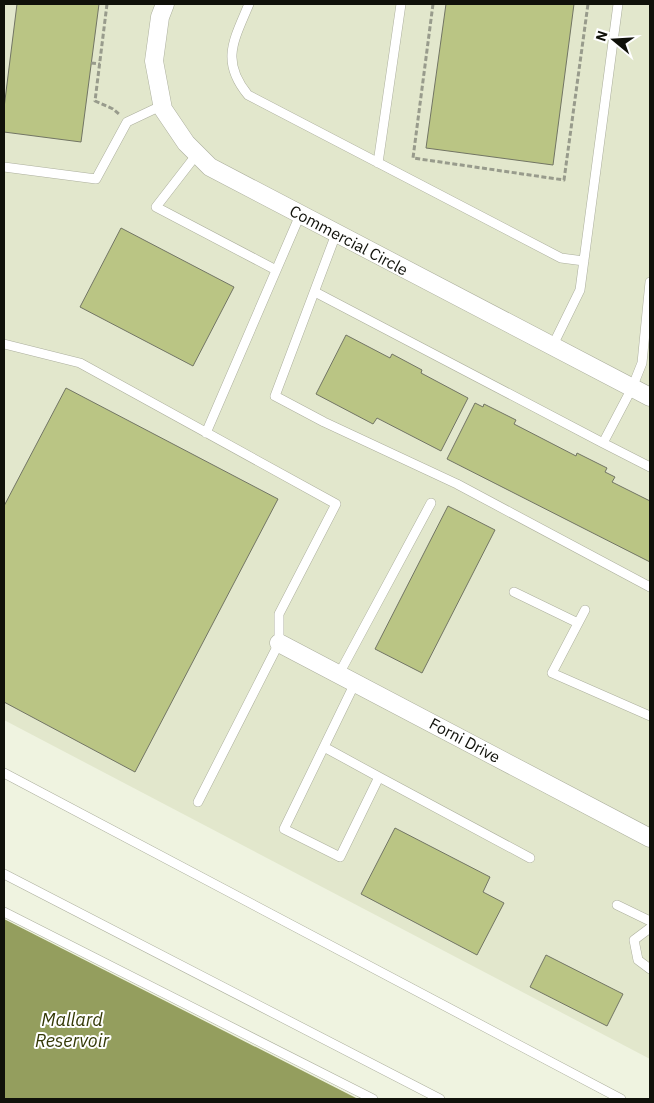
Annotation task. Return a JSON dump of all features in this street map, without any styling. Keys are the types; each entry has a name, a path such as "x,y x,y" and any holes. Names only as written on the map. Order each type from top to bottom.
{"street":[{"name":"Commercial Circle","path":"165,4 160,17 154,61 163,105 186,143 210,166 650,398"},
{"name":"Forni Drive","path":"279,643 650,838"}],"lane":[{"path":"249,4 232,45 231,62 237,81 248,95 561,258 584,260"},
{"path":"378,163 401,4"},
{"path":"552,346 580,290 618,4"},
{"path":"4,167 96,179 126,122 163,105"},
{"path":"197,154 156,207 276,270"},
{"path":"206,432 300,215"},
{"path":"336,234 316,292 275,396 324,422 457,484 650,587"},
{"path":"603,444 632,388 642,363 647,342 650,282"},
{"path":"316,292 650,467"},
{"path":"4,344 80,363 336,504 279,614 279,643 198,802"},
{"path":"339,674 431,503"},
{"path":"514,592 578,624"},
{"path":"586,610 552,673 650,716"},
{"path":"355,683 284,829 340,858 379,777"},
{"path":"324,747 530,858"},
{"path":"4,773 621,1099"},
{"path":"4,874 440,1099"},
{"path":"617,905 650,920"},
{"path":"4,912 373,1099"},
{"path":"650,928 634,940 638,960 650,969"}],"path":[{"path":"107,4 95,100 113,109 126,122"},
{"path":"433,4 413,158 564,180 588,4"},
{"path":"91,63 100,64"}],"shaded area":[{"path":"4,4 650,4 650,1059 4,720"}],"water":[{"name":"Mallard Reservoir","path":"4,919 358,1099 4,1099"}],"building":[{"path":"17,4 99,4 81,142 4,132 4,108"},
{"path":"446,4 574,4 553,165 426,148"},
{"path":"121,228 234,287 193,366 80,307"},
{"path":"346,335 390,358 392,354 422,370 421,373 468,398 441,451 377,418 373,424 316,394"},
{"path":"66,388 278,499 135,772 4,702 4,506"},
{"path":"475,403 483,407 484,404 516,420 514,424 576,456 577,453 607,468 605,472 615,477 612,482 650,501 650,562 447,459"},
{"path":"448,506 495,530 422,673 375,649"},
{"path":"395,828 490,877 483,892 504,903 477,955 361,894"},
{"path":"546,955 623,994 607,1026 530,987"}]}
